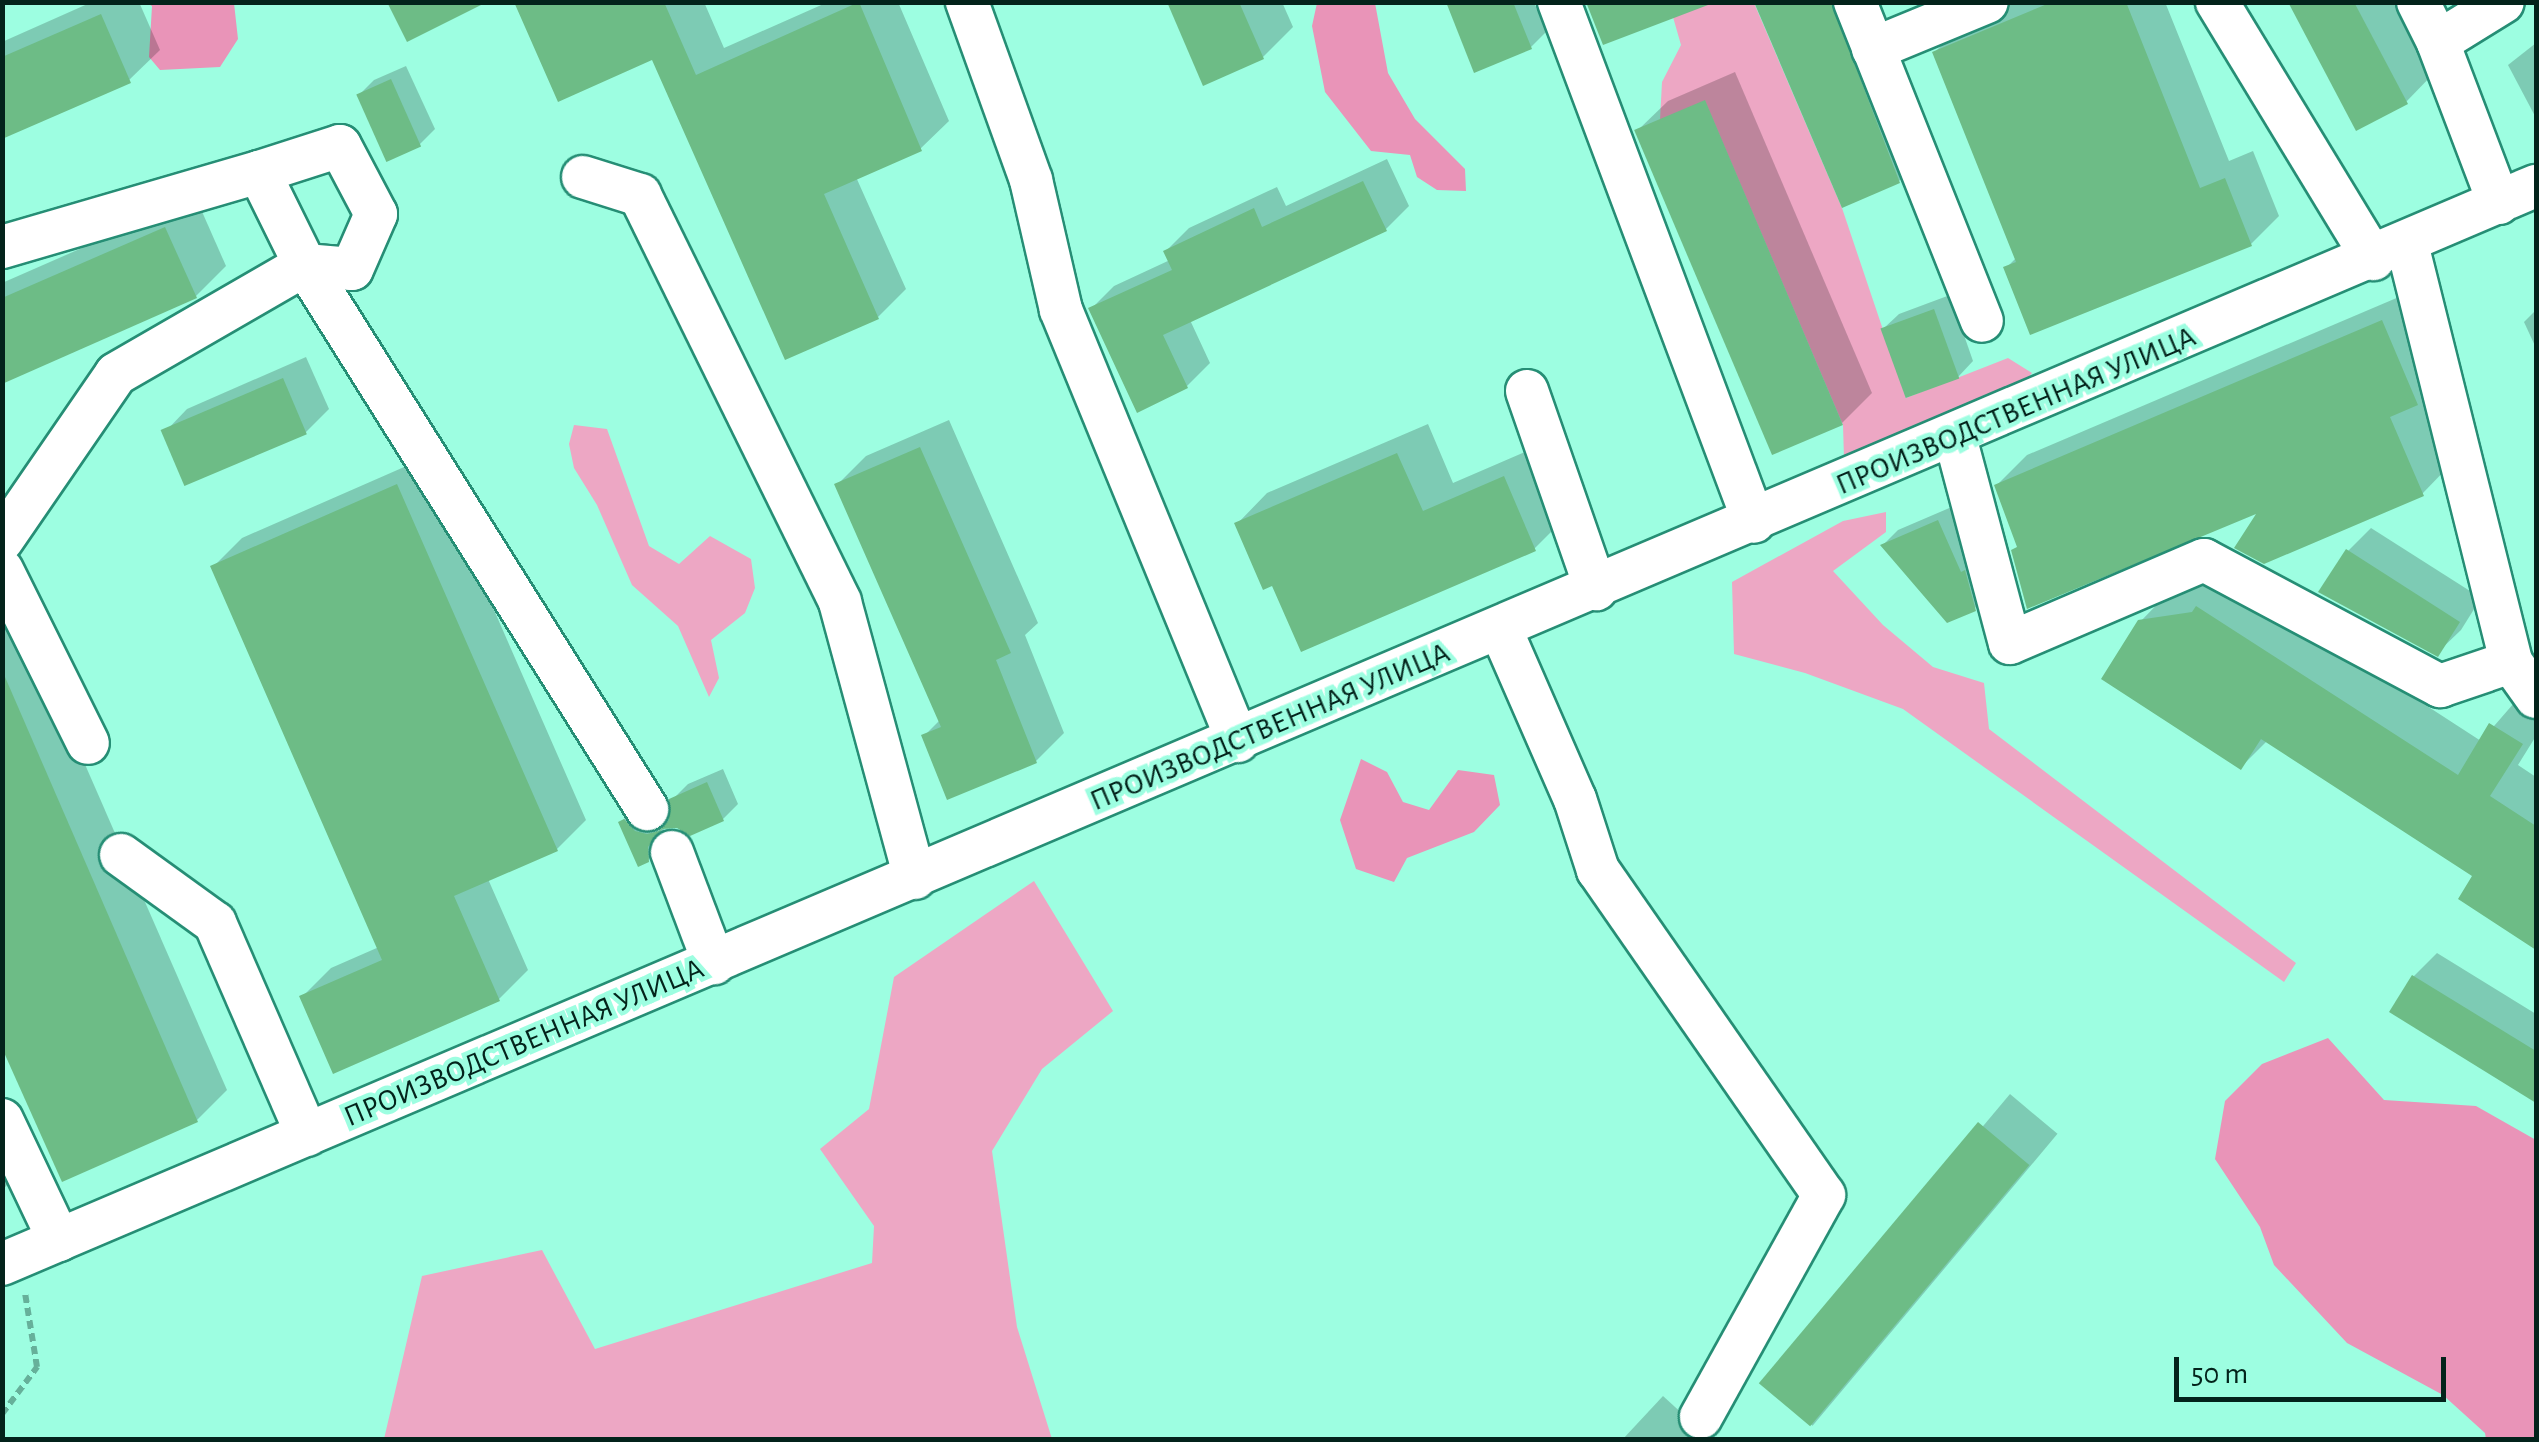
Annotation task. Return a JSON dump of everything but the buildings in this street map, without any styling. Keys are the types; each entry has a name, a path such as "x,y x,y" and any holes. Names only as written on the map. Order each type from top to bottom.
{"street":[{"path":"968,2 1031,180 1061,310 1238,741"},
{"path":"1559,2 1754,522"},
{"path":"1855,2 1982,321"},
{"path":"1874,49 1987,2"},
{"path":"2217,2 2390,252 2512,662 2536,697"},
{"path":"2418,2 2518,195"},
{"path":"2438,42 2503,2"},
{"path":"2,247 340,146 376,214 352,269 305,265 116,374 2,540"},
{"path":"259,172 305,265 646,808"},
{"path":"583,177 640,195 840,602 915,878"},
{"name":"ПРОИЗВОДСТВЕННАЯ УЛИЦА","path":"11,1260 2518,195"},
{"path":"1527,391 1596,589"},
{"path":"1954,437 2010,643 2204,560 2440,686 2512,662"},
{"path":"2,570 88,743"},
{"path":"1500,630 1575,799 1598,870 1824,1195 1701,1417"},
{"path":"672,852 714,963"},
{"path":"121,855 215,923 307,1135"},
{"path":"2,1120 59,1240"}],"path":[{"path":"2,1414 36,1367 11,1260"}],"shaded area":[{"path":"147,3 234,3 238,39 220,67 160,70 149,57 152,6"},
{"path":"1317,3 1375,3 1388,73 1415,119 1465,169 1466,191 1437,190 1417,177 1410,155 1371,151 1325,92 1312,26"},
{"path":"1669,3 1754,3 1842,208 1906,398 2008,358 2032,373 2010,399 1844,459 1843,425 1705,101 1660,120 1662,82 1681,45"},
{"path":"574,425 607,429 649,546 679,564 710,536 751,559 755,588 745,613 711,640 719,678 709,697 678,626 632,585 597,505 574,468 569,444"},
{"path":"1886,512 1886,532 1833,571 1883,625 1933,667 1984,683 1989,729 2296,963 2284,982 1903,709 1805,673 1734,654 1732,582 1843,521"},
{"path":"1361,759 1387,772 1403,802 1429,810 1458,770 1494,775 1500,805 1474,832 1407,858 1394,882 1356,869 1340,820"},
{"path":"1034,881 1113,1011 1042,1069 992,1151 1017,1327 1052,1439 384,1439 422,1276 542,1250 595,1349 872,1263 874,1226 820,1149 869,1109 894,977"},
{"path":"2328,1038 2384,1100 2476,1106 2536,1140 2536,1439 2486,1439 2485,1433 2443,1395 2347,1343 2274,1265 2260,1227 2215,1159 2225,1101 2262,1064"}]}
